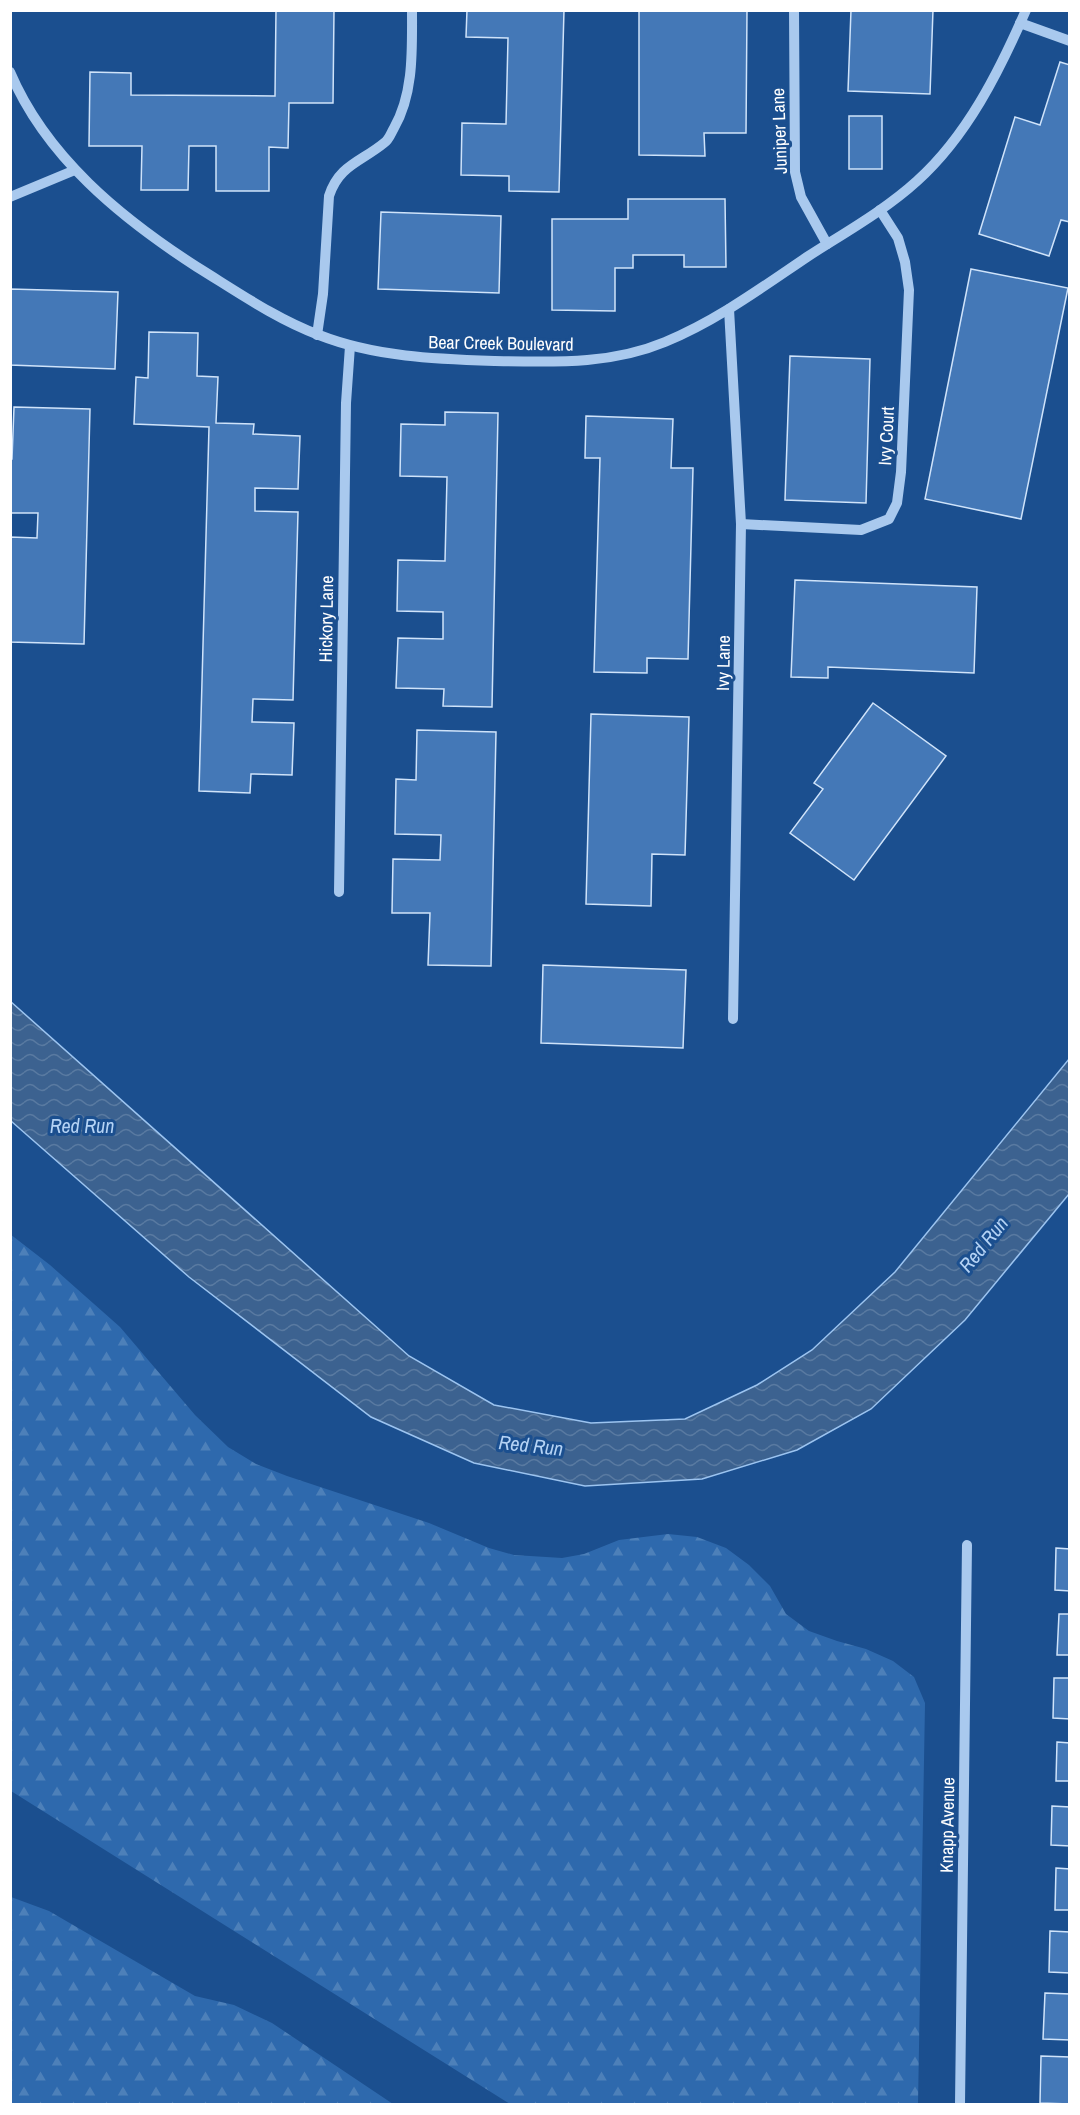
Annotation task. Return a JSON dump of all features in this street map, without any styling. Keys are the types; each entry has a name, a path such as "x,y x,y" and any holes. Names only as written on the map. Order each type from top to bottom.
{"street":[{"path":"317,335 323,294 329,196 334,183 346,169 386,142 398,122 406,97 412,62 412,10"},
{"name":"Juniper Lane","path":"794,10 795,172 801,196 827,244"},
{"name":"Bear Creek Boulevard","path":"10,72 40,125 75,170 121,212 178,254 257,305 317,335 350,346 399,356 571,363 625,355 665,342 729,309 880,210 918,181 952,144 982,100 1026,10"},
{"path":"1020,23 1070,41"},
{"path":"10,197 75,170"},
{"name":"Ivy Court","path":"741,524 861,530 889,519 897,503 901,472 909,290 905,262 898,238 880,210"},
{"name":"Ivy Lane","path":"729,309 741,524 733,1018"},
{"name":"Hickory Lane","path":"339,892 346,403 350,346"},
{"name":"Knapp Avenue","path":"960,2104 967,1545"}],"green space":[{"path":"10,1234 50,1265 120,1327 195,1415 228,1447 256,1464 429,1523 489,1548 514,1555 562,1558 584,1554 619,1540 668,1534 697,1537 726,1548 749,1565 770,1586 786,1614 809,1631 866,1649 893,1661 914,1677 925,1703 918,2104 510,2104 11,1791"},
{"path":"11,1897 49,1911 195,1996 234,2005 272,2023 393,2104 11,2104"}],"water":[{"name":"Red Run","path":"10,1001 409,1356 494,1405 591,1423 685,1419 757,1385 812,1350 895,1272 1069,1059 1069,1194 965,1320 871,1409 797,1450 702,1479 585,1486 474,1463 371,1417 189,1277 11,1121"}],"building":[{"path":"276,10 334,10 333,103 289,103 288,148 269,147 269,191 216,191 216,146 189,146 188,190 141,190 142,146 89,146 90,72 131,73 131,95 275,96"},
{"path":"467,10 564,10 559,192 509,191 509,176 461,175 462,123 506,124 508,38 466,37"},
{"path":"639,10 747,10 746,133 704,133 705,156 639,155"},
{"path":"851,10 933,10 930,94 848,91"},
{"path":"1060,62 1070,65 1070,222 1061,220 1049,256 979,234 1015,117 1040,125"},
{"path":"849,116 882,116 882,169 849,169"},
{"path":"628,199 725,199 726,267 684,267 684,255 633,255 633,268 615,268 615,311 552,310 552,219 628,219"},
{"path":"381,212 501,216 499,293 378,289"},
{"path":"971,269 1068,288 1021,519 925,499"},
{"path":"10,289 118,292 115,369 10,365"},
{"path":"149,332 198,333 197,376 218,377 216,423 254,424 253,434 300,436 298,489 255,488 255,511 298,512 293,700 253,699 252,722 294,723 292,775 251,774 250,793 199,791 209,427 134,424 136,377 148,378"},
{"path":"790,356 870,359 866,503 785,500"},
{"path":"14,407 90,409 84,644 10,642 10,537 37,538 38,513 10,513 10,459 12,459"},
{"path":"445,412 498,413 492,707 443,706 444,689 396,688 398,638 443,639 443,612 397,611 398,560 445,561 447,477 400,476 401,424 445,425"},
{"path":"586,416 673,419 671,468 693,468 688,659 647,658 647,673 594,672 600,458 585,458"},
{"path":"795,580 977,587 974,673 828,667 828,678 791,677"},
{"path":"873,703 946,756 854,880 790,833 823,789 814,783"},
{"path":"591,714 689,717 685,855 652,854 651,906 586,904"},
{"path":"417,730 496,732 491,966 428,965 430,913 392,913 393,859 440,860 441,835 395,834 396,779 416,780"},
{"path":"543,965 686,970 683,1048 541,1043"},
{"path":"1056,1548 1070,1549 1070,1591 1055,1590"},
{"path":"1059,1614 1070,1614 1070,1655 1057,1655"},
{"path":"1054,1678 1070,1678 1070,1719 1053,1718"},
{"path":"1057,1742 1070,1743 1070,1781 1056,1781"},
{"path":"1052,1806 1070,1807 1070,1846 1051,1845"},
{"path":"1056,1868 1070,1869 1070,1910 1055,1910"},
{"path":"1050,1931 1070,1932 1070,1973 1049,1972"},
{"path":"1045,1993 1070,1994 1070,2040 1043,2039"},
{"path":"1041,2056 1070,2057 1070,2104 1040,2103"}]}
